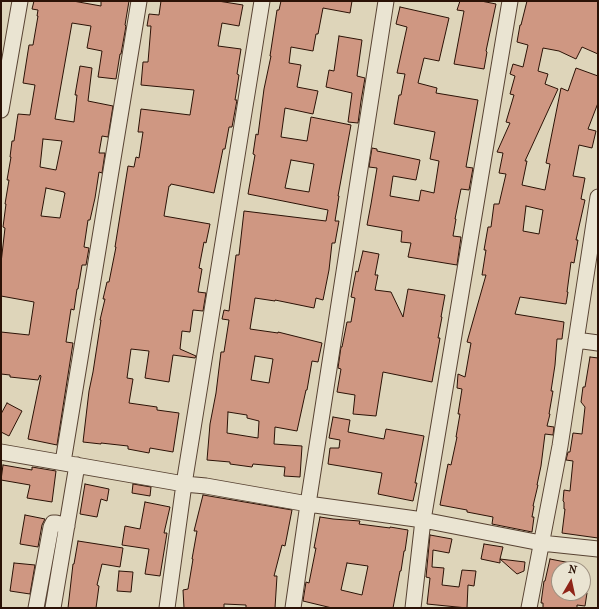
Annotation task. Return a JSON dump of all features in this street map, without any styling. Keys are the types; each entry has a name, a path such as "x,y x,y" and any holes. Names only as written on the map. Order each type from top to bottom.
{"street":[{"path":"1,110 20,1"},
{"path":"53,608 68,526 70,463 139,1"},
{"path":"167,608 184,484 262,1"},
{"path":"293,608 386,1"},
{"path":"412,608 423,520 510,1"},
{"path":"529,608 560,446 598,197"},
{"path":"576,340 598,343"},
{"path":"1,452 308,504 423,520 541,543 598,550"},
{"path":"36,608 51,527 53,523 68,526"}],"building":[{"path":"34,1 73,1 101,6 101,1 129,1 116,79 98,77 102,51 87,48 91,26 72,23 55,119 74,122 77,95 75,95 80,66 92,68 88,101 113,106 108,137 102,136 99,153 105,153 102,173 99,172 90,220 88,220 84,247 89,248 86,265 82,265 74,310 71,309 66,342 73,343 57,445 28,439 41,376 40,375 38,380 10,377 10,375 1,374 1,332 29,335 34,302 1,296 1,263 5,228 3,227 12,141 14,141 18,114 30,115 35,85 23,83 29,45 33,45 38,16 38,10 32,9","holes":["43,139 62,141 56,170 40,167","46,188 65,193 60,218 41,216"]},
{"path":"161,1 218,1 243,5 239,26 222,23 218,46 241,49 237,74 239,75 235,100 237,100 232,127 229,127 225,149 223,149 214,193 171,184 169,186 164,216 210,224 206,243 204,242 199,268 202,269 198,292 206,293 203,311 193,310 190,332 182,331 180,349 196,356 195,358 173,355 169,382 145,378 149,351 131,349 127,378 133,379 129,403 157,407 157,410 179,413 173,452 150,448 149,453 128,449 128,446 83,442 89,391 100,320 105,299 103,299 107,282 109,282 116,247 128,166 134,167 136,157 139,158 143,132 138,132 141,109 190,115 194,90 141,85 143,62 148,62 151,26 147,26 149,14 159,15"},
{"path":"281,1 352,1 350,13 323,8 313,51 291,47 289,63 301,65 297,87 318,91 313,114 285,108 281,137 307,141 311,117 351,125 338,196 335,221 339,221 335,243 332,243 329,270 323,300 316,298 314,308 275,300 255,298 250,329 278,332 322,343 318,362 312,361 297,431 275,427 274,444 302,446 300,477 284,476 285,467 253,464 252,467 230,464 230,462 207,460 210,424 216,393 221,352 224,352 229,320 222,319 224,310 229,311 236,255 239,255 244,211 326,221 328,210 248,194 255,155 253,154 256,134 258,135 277,10 279,10","holes":["291,160 314,164 309,192 285,188","255,356 273,359 269,383 251,380","228,412 247,415 247,418 259,421 258,438 227,433"]},
{"path":"460,1 481,1 496,4 486,51 484,69 454,64 464,11 457,10"},
{"path":"527,1 598,1 598,54 582,47 576,59 559,51 543,48 538,71 548,74 545,84 558,89 525,161 527,161 522,185 545,190 550,164 546,163 561,88 568,91 576,68 598,76 598,103 588,129 596,131 592,148 579,145 573,176 585,178 581,199 585,200 576,240 578,240 574,263 571,262 566,304 520,297 515,314 564,322 562,339 557,339 551,391 553,391 547,426 554,427 553,435 545,434 538,485 533,506 532,517 534,517 532,532 492,524 493,517 440,505 448,464 451,465 457,437 460,414 458,414 462,389 457,388 458,374 465,377 471,343 467,342 486,275 482,275 488,227 491,227 494,204 499,204 506,174 499,173 503,153 497,152 510,123 506,122 514,95 510,94 515,76 510,74 513,64 523,67 528,45 517,42","holes":["526,206 543,210 539,234 523,231"]},
{"path":"400,7 449,18 439,61 424,58 418,83 437,88 436,93 478,100 466,167 473,168 469,190 461,189 455,219 453,236 461,237 457,265 408,257 411,243 401,242 402,231 367,225 377,168 369,167 372,148 377,149 377,151 420,160 416,180 393,176 390,196 419,201 421,190 434,193 439,161 430,159 435,132 394,124 399,95 401,95 405,74 397,73 407,27 396,24"},
{"path":"339,36 362,40 357,76 365,78 358,123 348,122 352,93 326,87 329,70 334,71"},
{"path":"363,251 379,254 375,275 378,275 375,290 391,292 403,317 408,289 445,295 438,338 440,338 432,382 383,372 376,416 353,414 355,395 337,392 341,369 338,368 341,347 347,322 351,322 355,298 351,297 356,271 358,272"},
{"path":"590,357 598,358 598,538 562,533 565,509 563,501 564,490 570,491 573,461 566,460 568,452 570,452 573,433 582,434 585,407 581,402"},
{"path":"7,403 22,411 9,436 1,432 1,414"},
{"path":"333,417 350,420 348,432 384,439 386,429 424,436 413,501 378,494 382,473 328,464 330,448 339,448 340,440 329,438"},
{"path":"3,465 32,470 32,467 56,471 52,502 27,498 30,485 1,480"},
{"path":"85,484 109,489 107,501 101,499 97,517 80,514"},
{"path":"133,484 151,487 150,496 132,493"},
{"path":"203,495 292,510 285,546 282,545 274,576 277,576 275,608 246,608 246,605 224,604 224,608 184,608 183,590 188,589 197,531 194,531"},
{"path":"145,502 170,507 164,533 167,533 160,576 145,574 149,549 122,545 125,526 140,529"},
{"path":"25,515 45,519 42,525 38,547 20,544"},
{"path":"320,517 360,521 359,524 408,530 393,608 332,608 303,601 306,582 309,583 316,548 314,548","holes":["347,563 368,566 362,595 341,590"]},
{"path":"430,535 452,539 449,553 433,550 432,567 444,568 442,585 459,587 462,570 476,571 474,586 468,585 467,608 427,604 430,578 426,577"},
{"path":"78,541 123,548 120,567 102,564 97,585 99,586 96,608 68,608 73,564"},
{"path":"484,544 503,547 500,563 481,559"},
{"path":"500,559 525,562 524,571 517,574"},
{"path":"550,559 560,561 551,561 551,601 586,601 585,606 577,605 577,608 543,608 543,603 541,603"},
{"path":"14,563 35,565 30,594 10,591"},
{"path":"119,571 133,572 131,592 117,591"}]}
